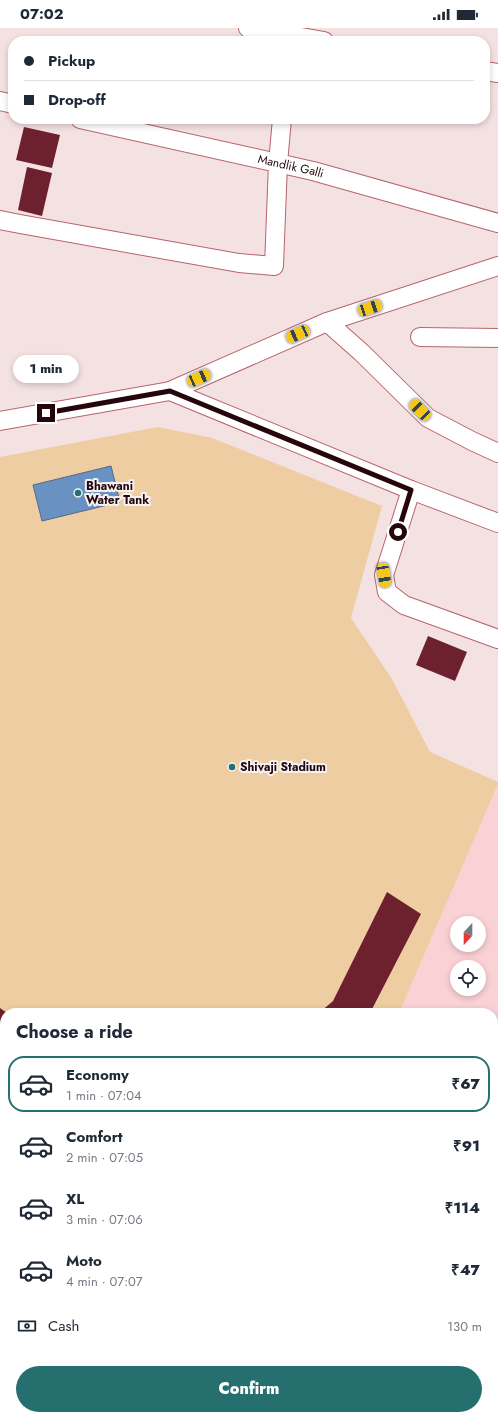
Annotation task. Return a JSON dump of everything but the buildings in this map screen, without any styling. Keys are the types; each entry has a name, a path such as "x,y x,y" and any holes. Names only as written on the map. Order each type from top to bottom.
{"street":[{"path":"248,28 289,35"},
{"name":"Mandlik Galli","path":"102,124 313,171 498,223"},
{"path":"0,220 240,263 274,266 278,163 282,124"},
{"path":"0,421 170,391 327,322 498,266"},
{"path":"327,322 361,352 428,418 498,453"},
{"path":"420,337 498,338"},
{"path":"170,391 411,490 498,523"},
{"path":"411,490 384,575 387,592 404,605 498,639"}],"shaded area":[{"name":"Shivaji Stadium","path":"158,427 212,438 382,506 351,618 392,679 430,752 498,782 401,1008 0,1008 0,457"},
{"path":"498,784 498,1008 401,1008"}],"water":[{"path":"111,466 120,502 42,521 33,485"}],"place":[{"name":"Bhawani Water Tank","path":"78,493"},
{"name":"Shivaji Stadium","path":"232,767"}],"route":[{"path":"46,413 170,391 411,490 398,532"}]}
